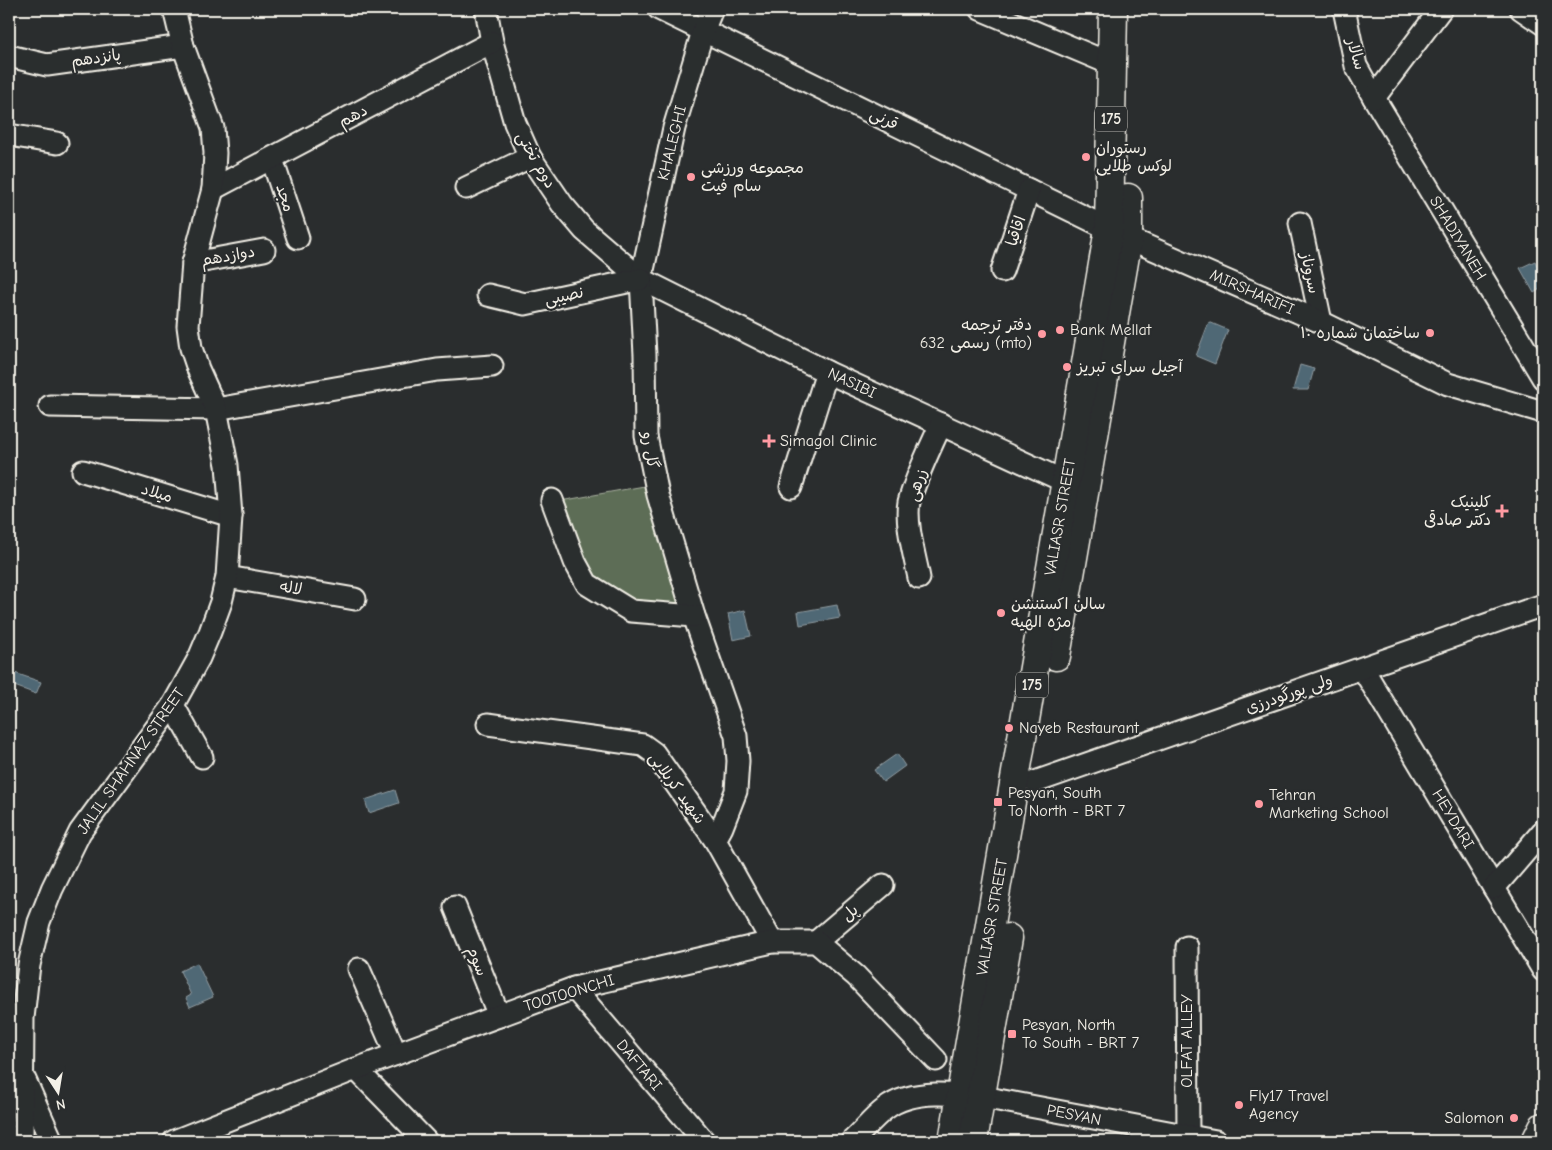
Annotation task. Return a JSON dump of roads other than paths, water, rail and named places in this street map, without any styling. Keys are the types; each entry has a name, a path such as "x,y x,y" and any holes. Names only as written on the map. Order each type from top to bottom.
{"main road":[{"name":"VALIASR STREET","path":"953,1141 1066,482 1118,234 1111,64 1113,9"},
{"name":"VALIASR STREET","path":"973,1141 1035,782 1118,234 1131,9"},
{"path":"1536,1141 1543,1127"}],"street":[{"name":"JALIL SHAHNAZ STREET","path":"24,1141 15,1107 22,1072 16,1014 39,922 55,882 80,832 173,705 210,632 221,602 227,577 231,516 227,465 216,409 198,369 191,348 188,326 193,263 213,189 216,153 213,128 183,46 174,9"},
{"name":"دوم تختی","path":"486,9 492,42 515,123 530,157 562,204 584,230 641,279"},
{"name":"قرنی","path":"659,9 1118,234"},
{"name":"KHALEGHI","path":"641,279 674,128 703,30 712,9"},
{"path":"980,9 1111,64"},
{"name":"سالار","path":"1344,9 1356,66 1374,98"},
{"path":"1374,98 1441,9"},
{"path":"1522,9 1543,24"},
{"name":"دهم","path":"213,189 492,42"},
{"name":"پانزدهم","path":"9,56 47,65 183,46"},
{"name":"SHADIYANEH","path":"1374,98 1543,378"},
{"path":"9,135 57,143"},
{"path":"466,188 530,157"},
{"name":"مجد","path":"272,159 298,238"},
{"name":"اقاقیا","path":"1002,272 1030,190"},
{"name":"سروناز","path":"1300,223 1321,322"},
{"name":"MIRSHARIFI","path":"1118,234 1321,322 1448,384 1543,412"},
{"name":"دوازدهم","path":"193,263 264,250"},
{"name":"نصیبی","path":"488,295 525,304 641,279"},
{"name":"NASIBI","path":"641,279 827,372 1066,482"},
{"name":"گل رو","path":"641,279 645,355 646,436 658,495 694,616 736,736 738,761 736,791 715,840"},
{"path":"50,406 216,409 437,370 492,366"},
{"path":"792,488 827,372"},
{"name":"زرهی","path":"919,578 909,523 909,504 924,461 942,424"},
{"name":"میلاد","path":"83,471 231,516"},
{"path":"552,500 575,562 587,584 631,611 694,616"},
{"name":"لاله","path":"227,577 355,599"},
{"name":"ولی پورگودرزی","path":"1035,782 1543,605"},
{"name":"HEYDARI","path":"1363,669 1543,970"},
{"path":"173,705 202,757"},
{"name":"شهید کربلایی","path":"488,724 643,745 654,753 715,840 772,942"},
{"path":"1494,888 1543,831"},
{"name":"پل","path":"816,942 883,885"},
{"name":"سوم","path":"455,906 499,1016"},
{"name":"TOOTOONCHI","path":"174,1141 356,1069 574,988 772,942 816,942"},
{"path":"816,942 856,976 936,1060"},
{"name":"OLFAT ALLEY","path":"1187,946 1188,1136"},
{"path":"359,969 396,1054"},
{"name":"DAFTARI","path":"574,988 704,1141"},
{"path":"356,1069 426,1141"},
{"path":"22,1072 52,1141"},
{"name":"PESYAN","path":"852,1141 886,1109 902,1099 918,1095 961,1095 998,1100 1216,1141"},
{"path":"24,1141 40,1137 52,1141"}],"water":[{"path":"1535,261 1543,279 1543,287 1534,293 1520,268"},
{"path":"1209,322 1228,330 1215,364 1196,356"},
{"path":"1300,365 1314,369 1308,390 1293,390"},
{"path":"837,605 840,618 800,625 798,612"},
{"path":"745,610 751,636 733,640 728,614"},
{"path":"9,671 41,682 36,694 9,684"},
{"path":"897,754 905,766 883,782 874,770"},
{"path":"395,790 399,803 369,813 365,800"},
{"path":"197,963 213,997 190,1007 186,998 191,995 180,971"}],"place":[{"name":"رستوران لوکس طلایی","path":"1086,157"},
{"name":"مجموعه ورزشی سام فیت","path":"691,177"},
{"name":"Bank Mellat","path":"1060,330"},
{"name":"ساختمان شماره ۱۰","path":"1430,333"},
{"name":"دفتر ترجمه رسمی 632 (mto)","path":"1042,334"},
{"name":"آجیل سرای تبریز","path":"1067,367"},
{"name":"Simagol Clinic","path":"769,441"},
{"name":"کلینیک دکتر صادقی","path":"1502,511"},
{"name":"سالن اکستنشن مژه الهیه","path":"1001,613"},
{"name":"Nayeb Restaurant","path":"1009,728"},
{"name":"Pesyan, South To North - BRT 7","path":"998,802"},
{"name":"Tehran Marketing School","path":"1259,804"},
{"name":"Pesyan, North To South - BRT 7","path":"1012,1034"},
{"name":"Fly17 Travel Agency","path":"1239,1105"},
{"name":"Salomon","path":"1514,1118"}]}
